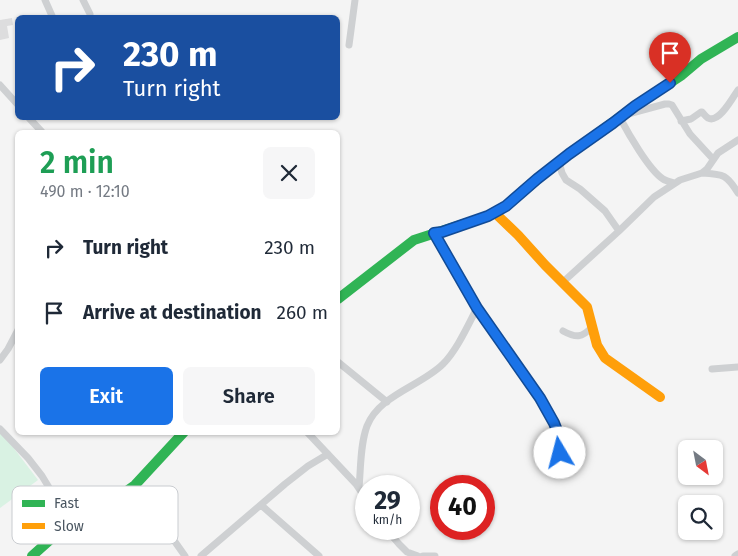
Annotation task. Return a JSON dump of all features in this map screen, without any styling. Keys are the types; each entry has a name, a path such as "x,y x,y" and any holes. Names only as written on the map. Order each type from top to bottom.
{"street":[{"path":"45,0 52,15"},
{"path":"83,0 90,15"},
{"path":"349,45 355,0"},
{"path":"340,298 414,240 442,232 495,212 515,199 537,179 621,116 701,59 738,37"},
{"path":"0,85 15,102"},
{"path":"681,121 691,119 702,112 707,118 715,118 723,112 738,90"},
{"path":"621,116 669,104 672,105 690,134 713,160"},
{"path":"621,116 629,135 649,164 662,179 674,183"},
{"path":"30,120 40,130"},
{"path":"563,282 654,197 680,180 702,173 722,150 738,140"},
{"path":"559,162 566,180 580,189 605,211 619,231"},
{"path":"702,173 719,174 726,177 738,193"},
{"path":"495,212 587,307 597,346 605,358 660,397"},
{"path":"434,233 477,308 540,398 554,423 560,438 560,453 554,468"},
{"path":"360,475 363,442 367,426 375,412 443,364 453,352 477,308"},
{"path":"562,331 579,336 587,333 592,326"},
{"path":"0,360 15,336"},
{"path":"340,364 387,402"},
{"path":"712,369 738,367"},
{"path":"0,429 28,458 48,486"},
{"path":"132,486 181,435"},
{"path":"310,435 355,483"},
{"path":"202,556 285,484 308,466 328,454"},
{"path":"261,505 316,555"},
{"path":"396,540 407,552 418,556"},
{"path":"32,556 45,544"},
{"path":"178,544 186,556"},
{"path":"211,547 213,556"},
{"path":"424,556 435,556"}],"green space":[{"path":"0,430 38,480 30,486 12,486 12,499 0,508"}],"building":[{"path":"12,18 13,25 7,26 9,38 0,40 0,20"}],"traffic: fast":[{"path":"340,297 414,240 488,216 506,206 553,166 635,106 682,75 701,59 738,37"},
{"path":"434,233 477,308 540,398 554,423 561,438 560,453 554,469"},
{"path":"134,486 181,435"},
{"path":"32,556 45,544"}],"traffic: slow":[{"path":"495,213 587,307 597,345 605,358 660,397"}],"route":[{"path":"560,453 560,438 540,398 477,308 434,233 488,216 506,206 569,154 670,83"}]}
